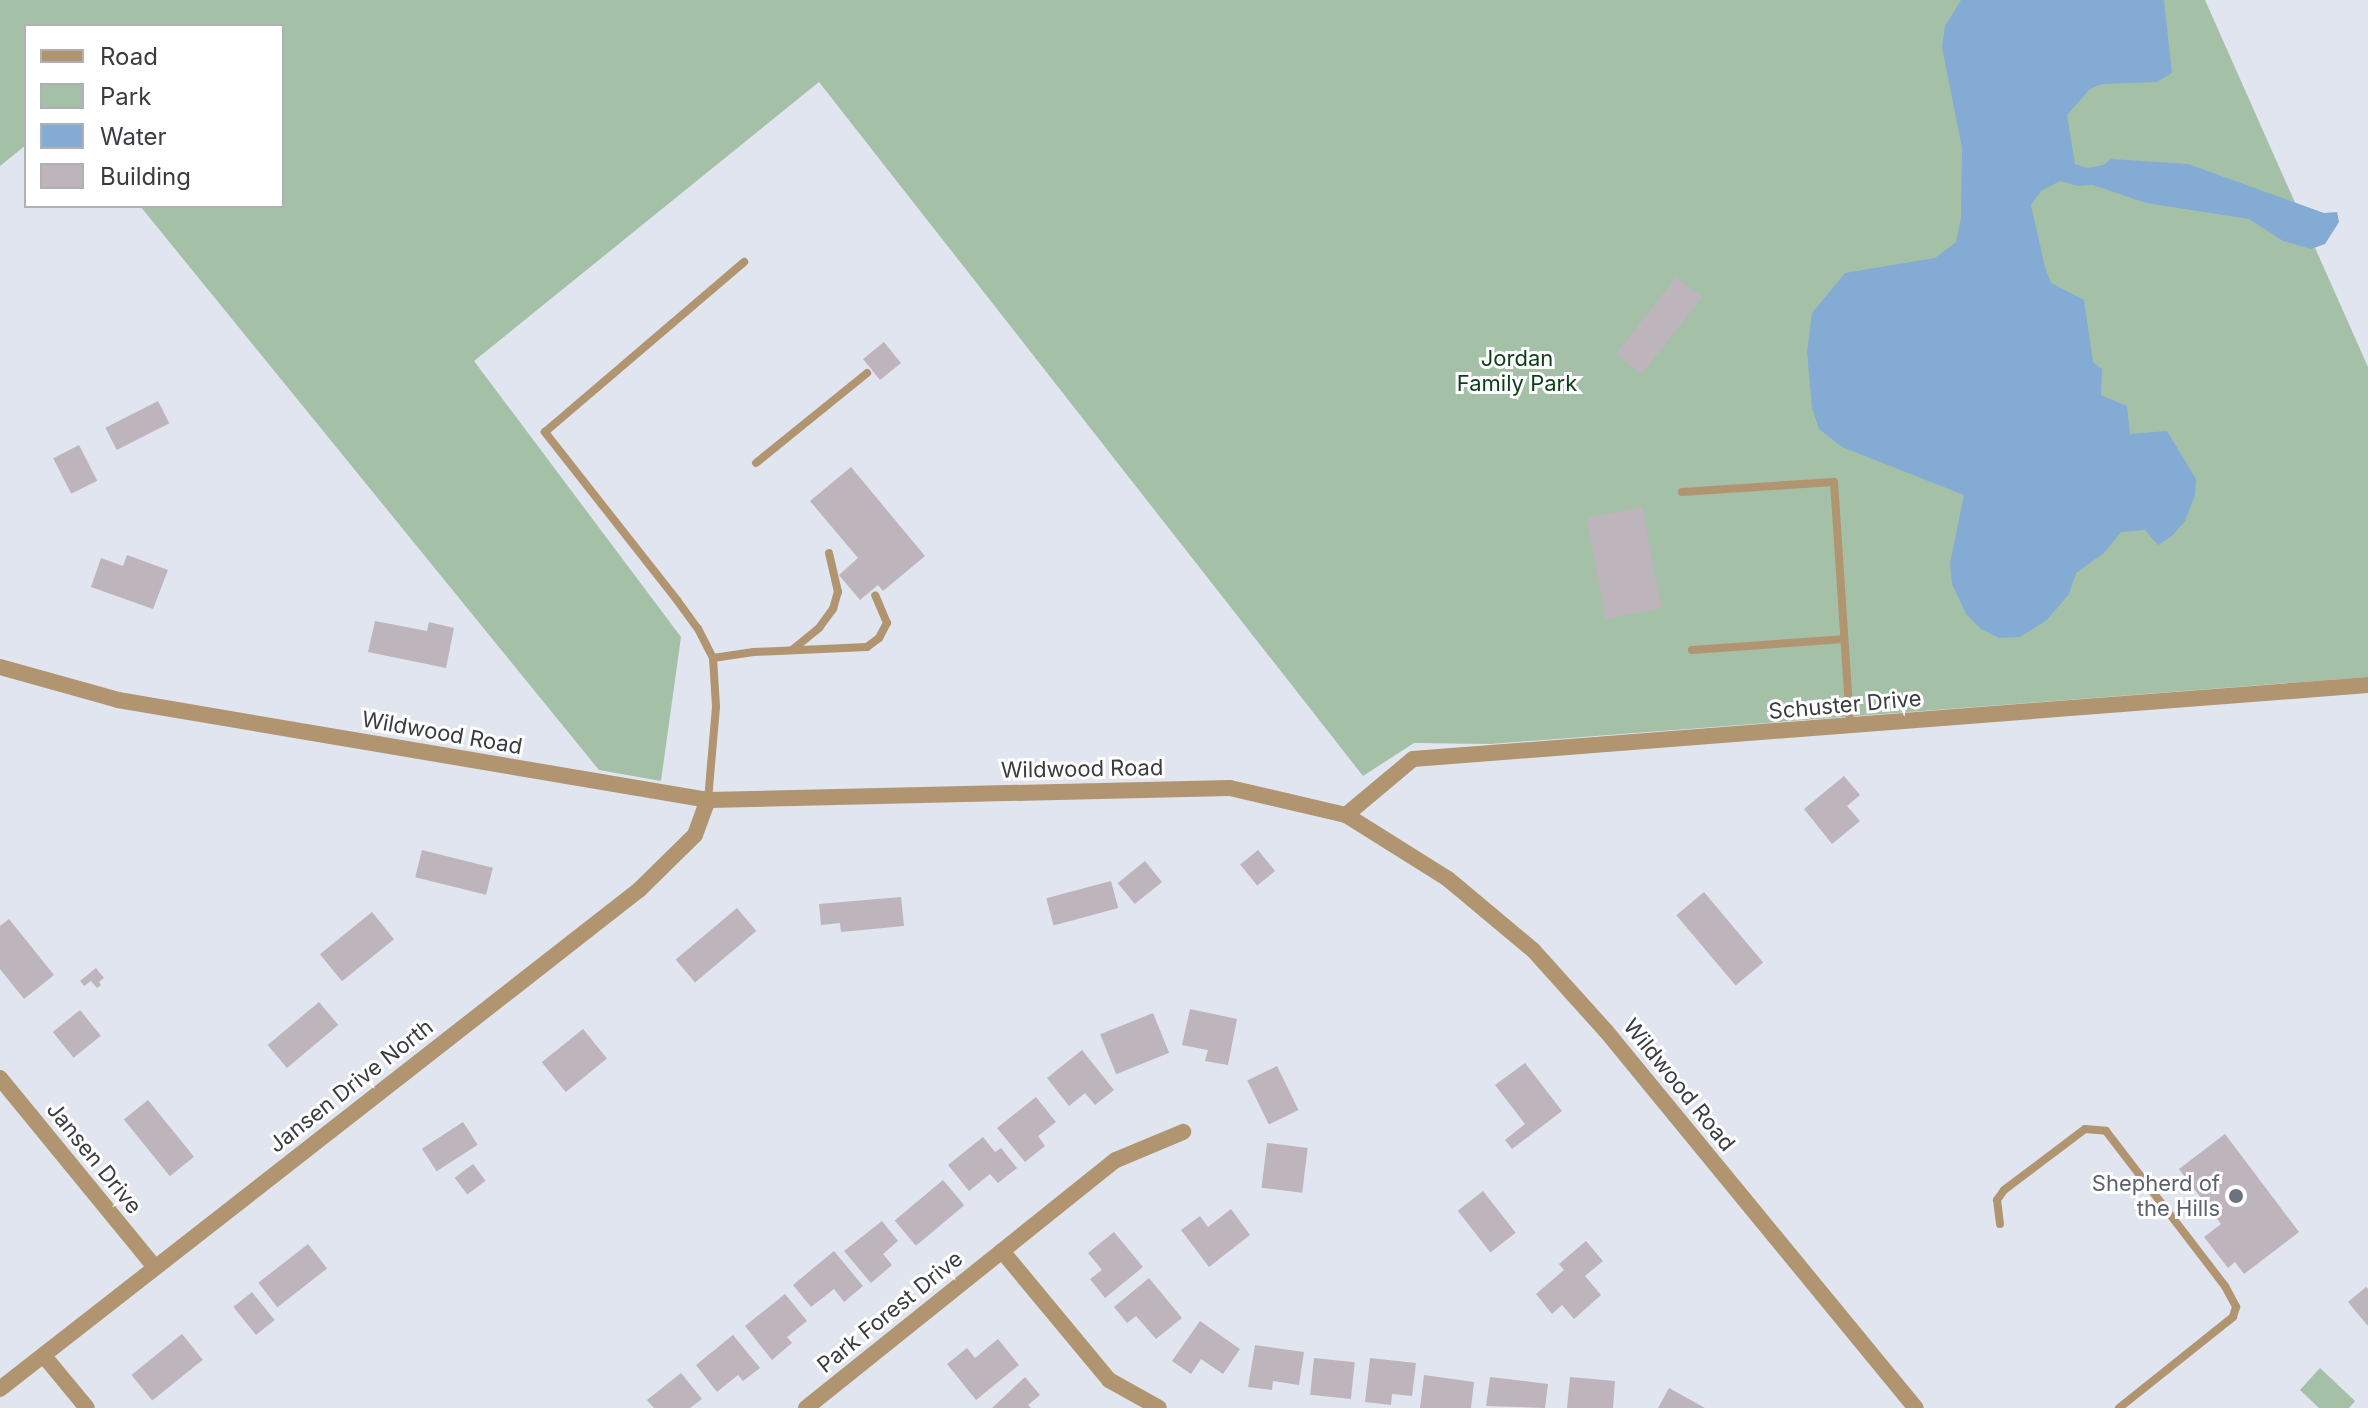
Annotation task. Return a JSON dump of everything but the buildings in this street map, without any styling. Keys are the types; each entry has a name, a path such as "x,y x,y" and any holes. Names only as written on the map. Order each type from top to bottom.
{"street":[{"name":"Wildwood Road","path":"0,667 118,700 708,800 1230,788 1346,815 1448,879 1533,950 1606,1031 1916,1408"},
{"name":"Schuster Drive","path":"1346,815 1413,759 2368,685"},
{"name":"Jansen Drive North","path":"0,1389 639,890 695,835 708,800"},
{"name":"Jansen Drive","path":"0,1078 154,1266"},
{"name":"Park Forest Drive","path":"806,1408 1116,1160 1183,1132"},
{"path":"1002,1251 1109,1380 1159,1408"},
{"path":"44,1356 87,1408"}],"lane":[{"path":"708,800 716,706 713,658 698,629 677,600 545,432 744,262"},
{"path":"756,463 867,373"},
{"path":"1682,492 1834,482 1850,727"},
{"path":"791,651 819,628 833,609 838,592 829,553"},
{"path":"713,658 867,647 879,638 887,623 875,595"},
{"path":"1692,650 1844,639"},
{"path":"2000,1224 1997,1200 2004,1190 2085,1129 2106,1131 2225,1286 2236,1307 2233,1317 2119,1408"}],"green space":[{"name":"Jordan Family Park","path":"0,0 2205,0 2368,367 2368,677 1491,744 1414,743 1363,776 819,82 474,361 681,637 661,781 599,770 142,208 284,208 284,24 24,24 24,147 0,166"},
{"path":"2320,1368 2355,1401 2349,1408 2319,1408 2300,1390"}],"water":[{"path":"1961,0 2164,0 2172,73 2157,82 2102,84 2090,89 2067,115 2075,164 2088,168 2103,165 2111,159 2188,164 2324,213 2337,212 2339,222 2325,244 2311,249 2283,241 2249,219 2146,203 2093,185 2078,186 2060,181 2041,191 2031,205 2045,267 2051,283 2084,300 2093,362 2102,369 2101,395 2127,406 2130,434 2167,431 2196,479 2195,495 2185,521 2172,536 2158,545 2145,530 2121,532 2104,553 2076,573 2069,594 2047,620 2020,637 1999,638 1981,629 1966,614 1952,584 1950,563 1964,495 1842,447 1819,429 1812,408 1807,352 1812,313 1845,273 1935,258 1956,242 1961,218 1962,148 1942,47 1945,26"}],"place":[{"name":"Shepherd of the Hills","path":"2236,1196"}]}
